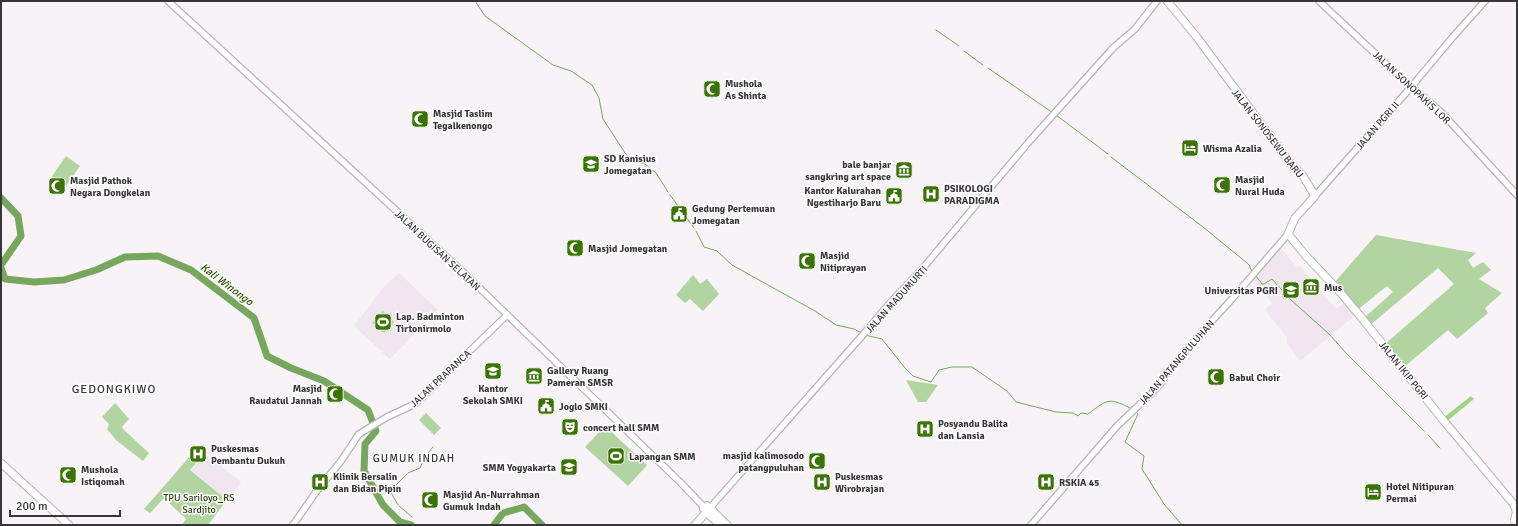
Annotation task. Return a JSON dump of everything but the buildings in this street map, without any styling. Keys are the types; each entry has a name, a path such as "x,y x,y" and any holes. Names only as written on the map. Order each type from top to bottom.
{"highway":[{"path":"1516,507 1516,522"}],"main road":[{"name":"JALAN SONOSEWU BARU","path":"1167,1 1196,36 1288,160 1303,176 1315,196"},
{"path":"1288,234 1295,218 1315,196"},
{"name":"JALAN IKIP PGRI","path":"1288,234 1361,317 1443,420 1516,507"},
{"path":"1,463 69,525"},
{"path":"695,525 708,510"},
{"path":"708,510 720,525"},
{"path":"708,510 727,525"}],"street":[{"name":"JALAN BUGISAN SELATAN","path":"168,1 342,160 507,315 702,505 703,509 708,510"},
{"name":"JALAN MADUMURTI","path":"708,510 862,337 890,303 923,268 957,226 1054,114 1113,48 1135,29 1158,1"},
{"name":"JALAN SONOPAKIS LOR","path":"1319,1 1397,74 1441,112 1517,195"},
{"name":"JALAN PGRI II","path":"1315,196 1485,1"},
{"name":"JALAN PATANGPULUHAN","path":"1032,525 1118,425 1153,392 1176,361 1288,234"},
{"name":"JALAN PRAPANCA","path":"293,525 357,437 387,417 407,409 417,402 507,315"}],"shaded area":[{"name":"Universitas PGRI","path":"1278,245 1297,267 1300,266 1336,309 1344,303 1354,316 1300,361 1286,342 1287,337 1265,310 1272,303 1251,278"},
{"path":"399,273 438,310 390,359 354,326 383,288"},
{"path":"205,454 241,482 228,500 191,470"}],"green space":[{"path":"66,156 80,166 66,186 52,176"},
{"path":"1376,235 1476,253 1468,260 1473,268 1483,262 1491,270 1479,279 1502,293 1485,308 1488,313 1457,339 1448,330 1404,367 1384,345 1454,284 1438,268 1369,326 1363,319 1393,292 1387,286 1356,311 1334,283"},
{"path":"693,275 700,284 707,279 719,294 703,311 690,299 685,303 676,295"},
{"name":"Lap. Badminton Tirtonirmolo","path":"383,311 394,322 384,333 372,323"},
{"path":"906,380 938,385 926,402 918,402"},
{"path":"1471,396 1474,399 1446,422 1443,418"},
{"path":"115,403 129,419 122,427 124,430 149,453 143,461 116,440 107,429 109,424 102,417"},
{"path":"426,413 441,428 434,435 419,420"},
{"name":"Lapangan SMM","path":"605,426 647,465 628,486 585,447"},
{"name":"TPU Sariloyo_RS Sardjito","path":"191,455 198,461 190,470 227,500 208,525 182,525 186,519 164,498 150,513 144,509"}],"waterway":[{"path":"475,1 485,16 553,65 571,71 592,85 599,98 603,119 625,153 634,161 645,164 656,173 668,192"},
{"path":"936,30 959,46"},
{"path":"964,51 983,65"},
{"path":"988,68 1053,113"},
{"path":"1056,115 1108,154"},
{"path":"1111,157 1203,227 1247,263 1253,272"},
{"path":"670,195 694,228"},
{"name":"Kali Winongo","path":"1,198 18,216 21,236 1,265"},
{"path":"696,231 704,247 717,251 732,265 815,311 836,325 854,329 862,333"},
{"name":"Kali Winongo","path":"1,268 5,279 34,282 64,280 96,270 125,257 158,256 191,270 254,318 267,356 291,368 324,381 368,410 376,431 365,444 364,471 383,505 400,522 411,525"},
{"path":"1256,276 1262,284 1272,279 1290,299 1329,334 1424,431"},
{"path":"865,335 882,339 913,376 931,382 939,370 952,367 972,367 1007,391 1016,402 1056,412 1073,413 1078,416 1081,413 1088,414 1100,405 1109,401 1113,401 1132,409"},
{"path":"1137,413 1138,414 1125,442 1144,456 1142,469 1164,504 1182,525"},
{"path":"1428,435 1440,448"},
{"path":"424,458 433,447"},
{"path":"408,473 420,468 424,459"},
{"path":"398,505 390,491 407,474"},
{"path":"399,506 412,517"},
{"name":"Kali Winongo","path":"494,525 503,513 524,507 542,525"}],"place":[{"name":"Mushola As Shinta","path":"712,89"},
{"name":"Masjid Taslim Tegalkenongo","path":"420,119"},
{"name":"Wisma Azalia","path":"1190,148"},
{"name":"SD Kanisius Jomegatan","path":"591,164"},
{"name":"bale banjar sangkring art space","path":"904,170"},
{"name":"Masjid Nural Huda","path":"1222,185"},
{"name":"Masjid Pathok Negara Dongkelan","path":"57,186"},
{"name":"PSIKOLOGI PARADIGMA","path":"931,194"},
{"name":"Kantor Kalurahan Ngestiharjo Baru","path":"894,196"},
{"name":"Gedung Pertemuan Jomegatan","path":"679,214"},
{"name":"Masjid Jomegatan","path":"575,248"},
{"name":"Masjid Nitiprayan","path":"807,261"},
{"name":"Mus","path":"1311,287"},
{"name":"Universitas PGRI","path":"1291,290"},
{"name":"Lap. Badminton Tirtonirmolo","path":"383,322"},
{"name":"Kantor Sekolah SMKI","path":"493,371"},
{"name":"Gallery Ruang Pameran SMSR","path":"534,376"},
{"name":"Babul Choir","path":"1216,377"},
{"name":"Masjid Raudatul Jannah","path":"335,394"},
{"name":"Joglo SMKI","path":"546,406"},
{"name":"concert hall SMM","path":"570,427"},
{"name":"Posyandu Balita dan Lansia","path":"925,429"},
{"name":"Puskesmas Pembantu Dukuh","path":"198,454"},
{"name":"Lapangan SMM","path":"616,456"},
{"name":"masjid kalimosodo patangpuluhan","path":"817,461"},
{"name":"SMM Yogyakarta","path":"569,467"},
{"name":"Mushola Istiqomah","path":"68,475"},
{"name":"Klinik Bersalin dan Bidan Pipin","path":"320,482"},
{"name":"Puskesmas Wirobrajan","path":"822,482"},
{"name":"RSKIA 45","path":"1046,482"},
{"name":"Hotel Nitipuran Permai","path":"1373,492"},
{"name":"Masjid An-Nurrahman Gumuk Indah","path":"430,500"}],"district":[{"name":"GEDONGKIWO","path":"114,389"},
{"name":"GUMUK INDAH","path":"414,458"}]}
